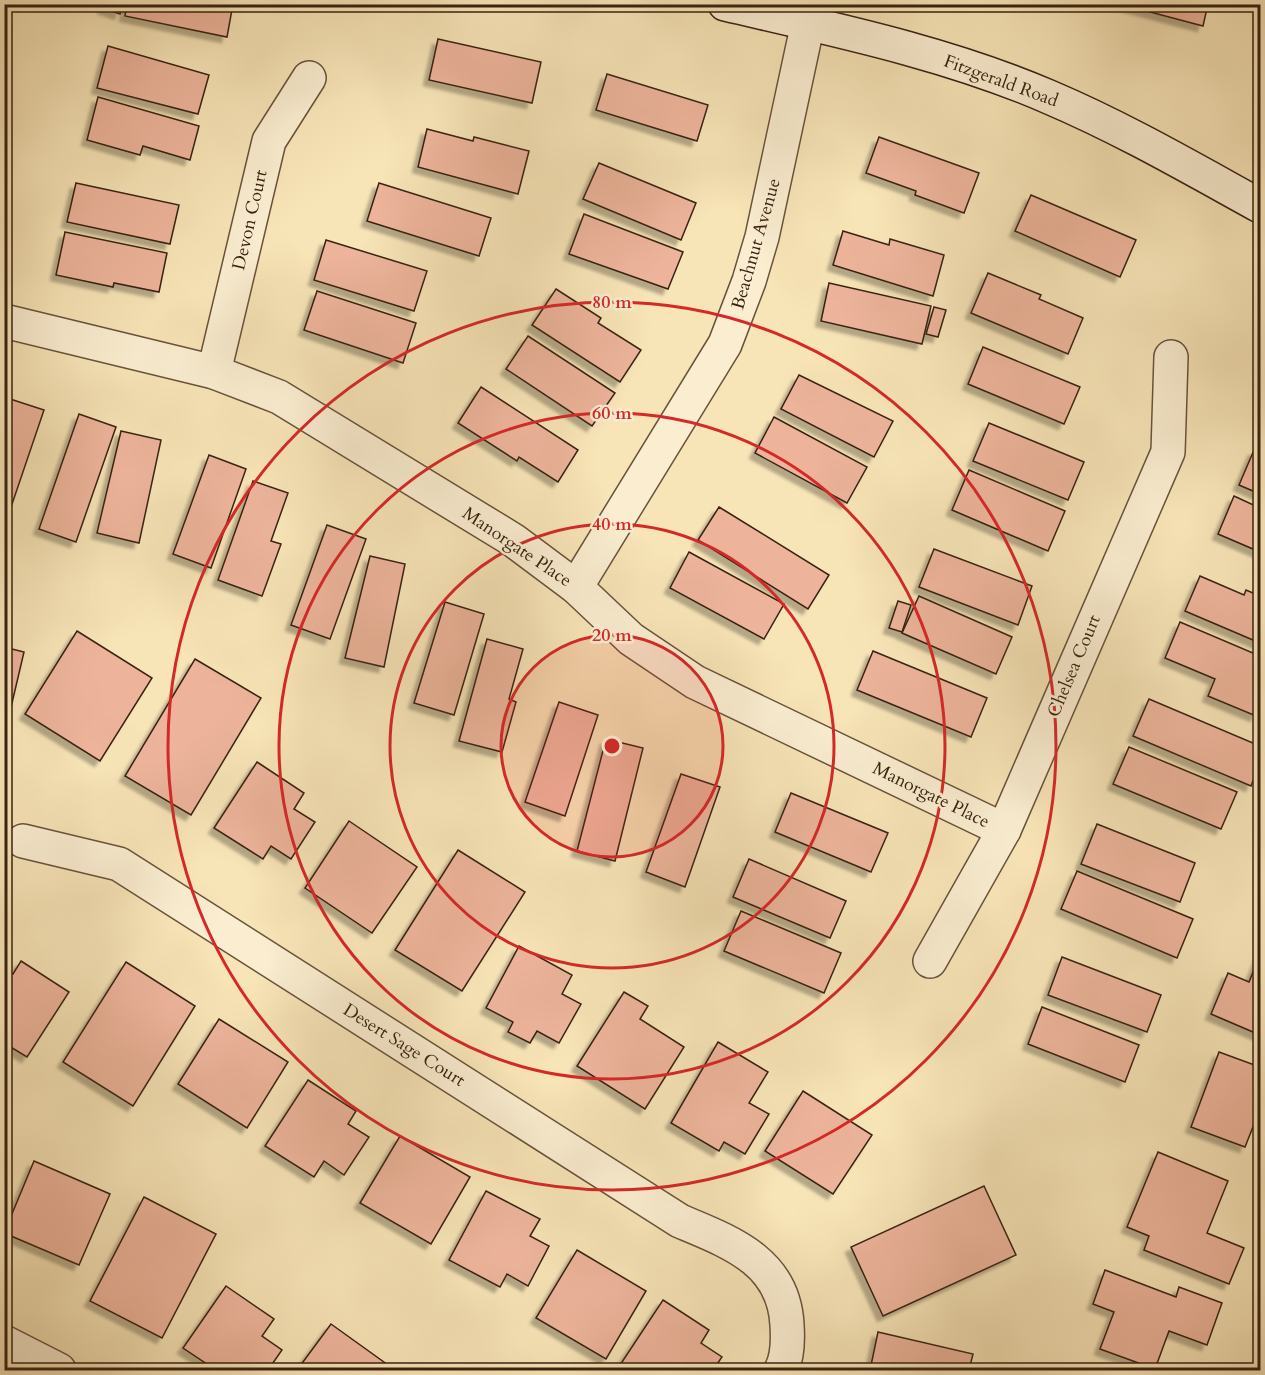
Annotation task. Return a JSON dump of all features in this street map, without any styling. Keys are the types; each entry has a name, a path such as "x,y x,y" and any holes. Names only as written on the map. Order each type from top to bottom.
{"street":[{"name":"Fitzgerald Road","path":"725,4 811,14 1048,97 1157,149 1260,206"},
{"name":"Beachnut Avenue","path":"576,587 725,344 749,281 762,237 811,14"},
{"name":"Devon Court","path":"214,372 269,141 309,78"},
{"name":"Manorgate Place","path":"4,321 214,372 279,398 513,540 576,587 631,639 695,682 1004,830"},
{"name":"Chelsea Court","path":"930,961 1004,830 1168,452 1171,357"},
{"name":"Desert Sage Court","path":"23,841 119,864 681,1221 733,1243 760,1262 781,1297 787,1319 788,1343 781,1371"},
{"path":"4,1342 59,1371"}],"building":[{"path":"104,4 123,4 120,14 103,8"},
{"path":"127,4 233,4 227,37 125,16"},
{"path":"1120,4 1208,4 1203,26"},
{"path":"438,39 541,62 532,103 429,80"},
{"path":"108,46 209,75 198,114 97,88"},
{"path":"607,74 708,105 697,141 596,110"},
{"path":"98,97 199,126 190,160 143,146 140,155 87,140"},
{"path":"427,129 473,141 474,137 529,151 518,194 418,167"},
{"path":"879,137 979,173 964,213 915,195 916,191 866,173"},
{"path":"599,163 696,203 681,240 583,199"},
{"path":"76,183 179,205 170,244 67,222"},
{"path":"379,183 491,218 479,256 367,221"},
{"path":"1031,195 1136,240 1120,277 1015,231"},
{"path":"584,214 683,252 668,289 569,254"},
{"path":"843,231 889,245 890,239 944,255 933,296 833,265"},
{"path":"65,232 167,253 159,292 114,283 113,287 56,275"},
{"path":"326,240 427,271 414,311 314,280"},
{"path":"988,273 1041,295 1039,299 1083,318 1068,354 971,313"},
{"path":"829,283 931,306 922,344 821,321"},
{"path":"556,289 601,318 598,323 641,350 620,382 532,325"},
{"path":"317,291 416,323 403,363 304,330"},
{"path":"934,307 946,310 938,337 926,334"},
{"path":"528,336 615,393 592,426 506,369"},
{"path":"983,347 1080,387 1064,424 968,384"},
{"path":"799,375 893,421 874,457 781,409"},
{"path":"481,387 578,450 558,482 519,457 517,461 458,423"},
{"path":"4,397 44,410 9,513 4,511"},
{"path":"79,414 116,427 76,542 39,529"},
{"path":"774,417 867,467 847,503 755,453"},
{"path":"989,423 1084,462 1068,500 973,461"},
{"path":"121,431 161,440 139,543 97,533"},
{"path":"1254,450 1260,453 1260,494 1239,485"},
{"path":"209,455 246,469 211,568 173,554"},
{"path":"969,470 1065,511 1048,551 952,510"},
{"path":"253,481 288,493 271,541 281,544 262,596 218,580"},
{"path":"1234,496 1260,508 1260,552 1218,534"},
{"path":"719,507 829,575 808,609 698,540"},
{"path":"327,525 366,539 330,639 291,625"},
{"path":"934,549 1032,586 1018,625 919,587"},
{"path":"689,552 784,604 764,639 670,588"},
{"path":"370,556 405,564 384,667 345,658"},
{"path":"1200,576 1244,595 1246,590 1260,596 1260,643 1185,611"},
{"path":"919,596 1012,637 996,674 902,633"},
{"path":"898,601 911,605 902,632 889,628"},
{"path":"445,602 484,614 454,715 414,703"},
{"path":"1180,622 1260,656 1260,704 1256,716 1208,696 1215,679 1165,658"},
{"path":"77,631 152,678 100,761 25,714"},
{"path":"487,639 523,649 509,699 516,702 502,752 459,741"},
{"path":"4,647 24,652 4,737"},
{"path":"873,651 987,698 971,737 857,690"},
{"path":"195,659 261,698 191,815 125,776"},
{"path":"1149,699 1260,746 1260,763 1251,786 1133,736"},
{"path":"559,702 598,715 565,816 525,802"},
{"path":"606,739 643,748 615,861 577,851"},
{"path":"1129,747 1237,792 1221,829 1113,784"},
{"path":"257,762 304,793 294,809 315,822 291,859 271,846 263,859 214,828"},
{"path":"681,774 720,787 685,887 646,872"},
{"path":"791,793 888,833 871,872 775,832"},
{"path":"349,821 417,867 372,933 305,888"},
{"path":"1097,824 1195,863 1180,902 1081,864"},
{"path":"458,850 525,892 462,991 395,950"},
{"path":"749,859 846,901 830,938 733,897"},
{"path":"1077,871 1193,919 1177,958 1061,909"},
{"path":"741,911 841,953 824,993 724,951"},
{"path":"519,946 572,975 562,994 581,1004 559,1043 537,1031 530,1043 508,1032 513,1022 486,1008"},
{"path":"1260,955 1260,1035 1211,1014 1228,973 1249,982"},
{"path":"1062,957 1161,995 1147,1032 1048,995"},
{"path":"21,961 69,992 27,1057 4,1043 4,968 13,974"},
{"path":"126,962 195,1006 133,1106 63,1062"},
{"path":"624,992 648,1006 640,1019 684,1047 645,1109 577,1066"},
{"path":"1042,1007 1139,1045 1125,1082 1028,1044"},
{"path":"219,1019 288,1062 247,1128 178,1084"},
{"path":"718,1042 768,1072 749,1103 769,1114 745,1154 724,1142 719,1151 671,1123"},
{"path":"1219,1052 1260,1067 1260,1109 1245,1147 1191,1127"},
{"path":"308,1080 356,1111 348,1124 369,1137 344,1175 324,1161 314,1177 265,1146"},
{"path":"803,1091 872,1135 833,1194 765,1151"},
{"path":"400,1136 470,1177 431,1244 360,1203"},
{"path":"1158,1152 1228,1181 1207,1233 1244,1248 1229,1284 1144,1250 1149,1236 1127,1227"},
{"path":"34,1161 110,1194 79,1265 4,1233"},
{"path":"984,1186 1016,1255 883,1316 851,1247"},
{"path":"486,1191 540,1219 530,1236 549,1246 528,1286 507,1274 500,1287 449,1260"},
{"path":"144,1197 216,1234 162,1338 90,1301"},
{"path":"577,1250 646,1291 606,1359 536,1318"},
{"path":"1105,1270 1176,1297 1179,1287 1222,1303 1207,1345 1169,1331 1155,1369 1100,1349 1114,1312 1093,1304"},
{"path":"226,1286 274,1319 262,1336 282,1350 268,1370 216,1370 183,1348"},
{"path":"663,1300 709,1330 701,1343 722,1357 713,1370 628,1370 620,1365"},
{"path":"331,1324 395,1370 297,1370"},
{"path":"878,1332 973,1354 969,1370 870,1370"}]}
